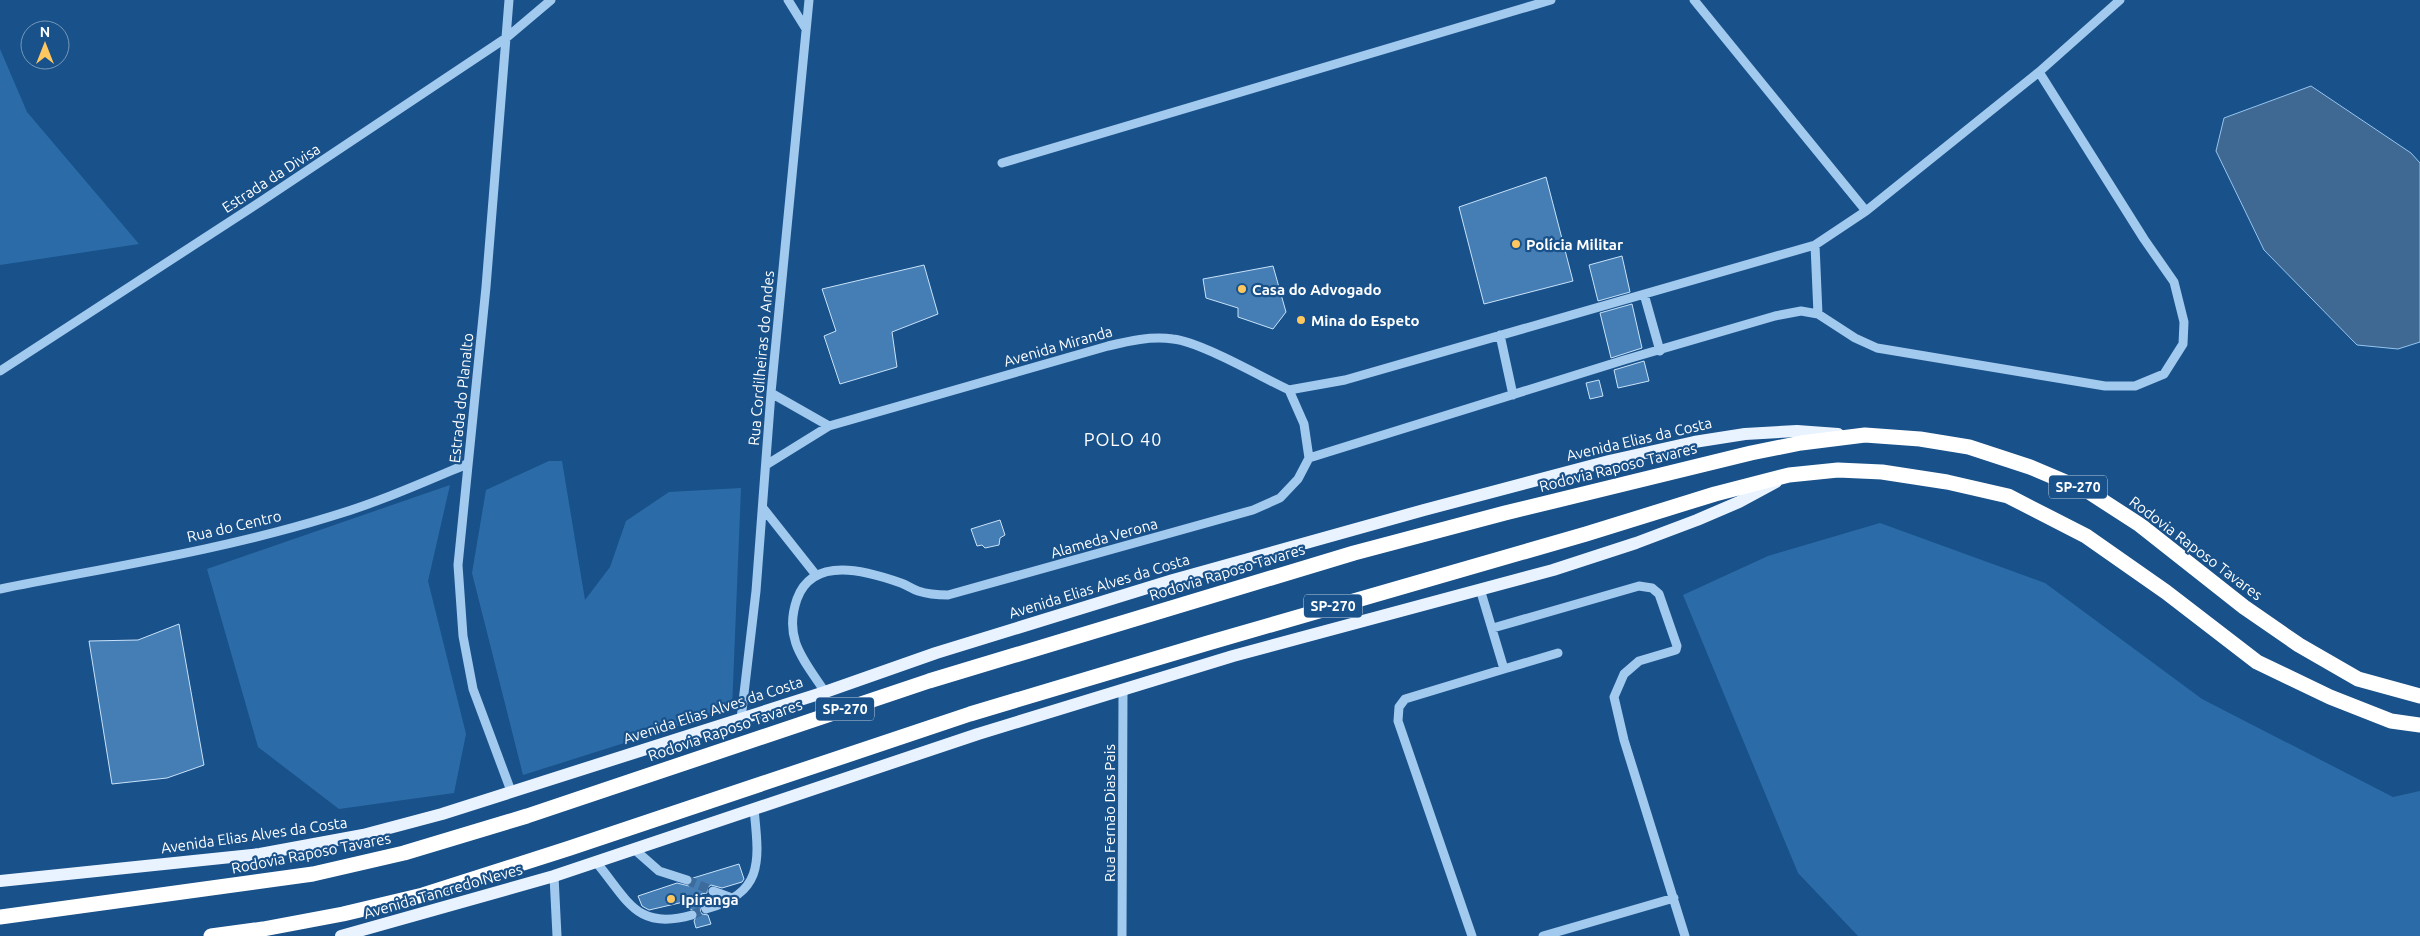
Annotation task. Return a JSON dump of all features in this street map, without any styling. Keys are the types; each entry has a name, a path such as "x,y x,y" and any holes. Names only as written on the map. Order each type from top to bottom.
{"highway":[{"name":"Rodovia Raposo Tavares","path":"0,917 313,874 404,853 528,816 929,680 1354,553 1751,452 1800,443 1865,435 1920,438 1969,448 2030,467 2089,492 2140,525 2244,608 2299,645 2358,679 2420,696"},
{"name":"SP-270","path":"210,936 263,929 334,916 423,895 579,845 970,714 1389,590 1789,475 1838,470 1882,472 1947,482 2008,496 2086,536 2166,592 2257,662 2330,697 2391,721 2420,725"}],"main road":[{"name":"Avenida Elias da Costa","path":"1424,510 1609,461 1694,442 1745,434 1797,431 1865,435"},
{"name":"Avenida Tancredo Neves","path":"341,936 554,876 978,734 1233,656 1553,570 1636,543 1739,502 1789,475"},
{"name":"Avenida Elias Alves da Costa","path":"0,881 251,855 363,835 442,814 825,692 936,653 1173,580 1424,510"}],"street":[{"name":"Estrada do Planalto","path":"509,0 486,287 458,565 463,636 473,689 511,791"},
{"name":"Estrada da Divisa","path":"0,371 260,202 506,38 551,0"},
{"path":"788,0 806,29"},
{"name":"Rua Cordilheiras do Andes","path":"741,719 763,508 771,392 809,0"},
{"path":"1002,163 1551,0"},
{"path":"1694,0 1866,211"},
{"path":"2039,72 2144,239 2174,282 2184,322 2182,344 2164,374 2135,386 2105,386 1877,348 1855,338 1818,314 1801,311 1775,316 1624,360 1309,458 1304,424 1290,390 1345,380 1815,245 1866,211 2039,72 2120,0"},
{"path":"1815,245 1818,314"},
{"path":"1644,294 1660,351"},
{"path":"1500,335 1513,395"},
{"name":"Avenida Miranda","path":"766,465 829,426 1108,346 1143,338 1174,339 1202,348 1290,390"},
{"path":"771,392 829,426"},
{"name":"Alameda Verona","path":"816,574 841,570 856,571 879,575 918,591 948,595 1253,510 1280,498 1298,479 1309,458"},
{"name":"Rua do Centro","path":"0,589 156,558 329,517 390,496 467,464"},
{"path":"763,508 816,574 808,580 800,591 792,614 793,637 802,659 825,692"},
{"path":"1493,628 1639,586 1652,588 1659,594 1677,646 1676,650 1639,661 1624,674 1614,697 1624,740 1685,936"},
{"path":"1480,589 1504,669"},
{"path":"1472,936 1398,721 1399,707 1405,699 1558,653"},
{"name":"Rua Fernão Dias Pais","path":"1122,936 1123,691"},
{"path":"706,910 732,898 748,887 755,874 758,850 754,809"},
{"path":"634,850 659,871 687,880"},
{"path":"596,862 642,915 659,920 692,914"},
{"path":"554,876 557,936"},
{"path":"713,891 732,898"},
{"path":"1543,936 1674,898"}],"shaded area":[{"path":"0,49 27,112 139,244 0,265"},
{"path":"2311,86 2411,153 2420,163 2420,342 2398,349 2357,345 2264,250 2216,151 2224,118"},
{"path":"549,461 562,461 585,600 610,567 626,521 669,492 741,488 732,709 523,775 472,573 486,490"},
{"path":"450,485 428,581 466,734 454,793 339,809 258,747 207,569"},
{"path":"1880,523 2045,583 2202,699 2393,797 2420,791 2420,936 1858,936 1798,873 1683,595 1768,556"}],"building":[{"name":"Polícia Militar","path":"1546,177 1573,281 1484,304 1459,207"},
{"path":"1622,256 1630,292 1598,301 1589,265"},
{"path":"924,265 938,314 892,332 897,367 840,384 824,336 836,331 822,289"},
{"name":"Casa do Advogado","path":"1273,266 1286,312 1273,329 1238,317 1238,308 1206,298 1203,279"},
{"path":"1632,304 1642,348 1611,358 1600,313"},
{"path":"1644,361 1649,381 1618,388 1614,370"},
{"path":"1599,380 1603,396 1590,399 1586,383"},
{"path":"1000,520 1005,535 1000,538 999,545 985,548 982,545 977,546 971,529"},
{"path":"179,624 204,765 167,778 112,784 89,641 138,640"},
{"name":"Ipiranga","path":"739,864 744,879 742,882 722,888 711,885 707,888 707,893 701,894 704,903 700,911 702,914 708,915 711,924 696,928 694,921 698,913 690,909 688,901 649,910 642,906 638,896 677,883 689,886 693,878"}],"tunnel":[{"path":"687,880 713,891"},
{"path":"692,915 706,909"}],"place":[{"name":"Polícia Militar","path":"1516,244"},
{"name":"Casa do Advogado","path":"1242,289"},
{"name":"Mina do Espeto","path":"1301,320"},
{"name":"Ipiranga","path":"671,899"}],"district":[{"name":"POLO 40","path":"1123,439"}]}
